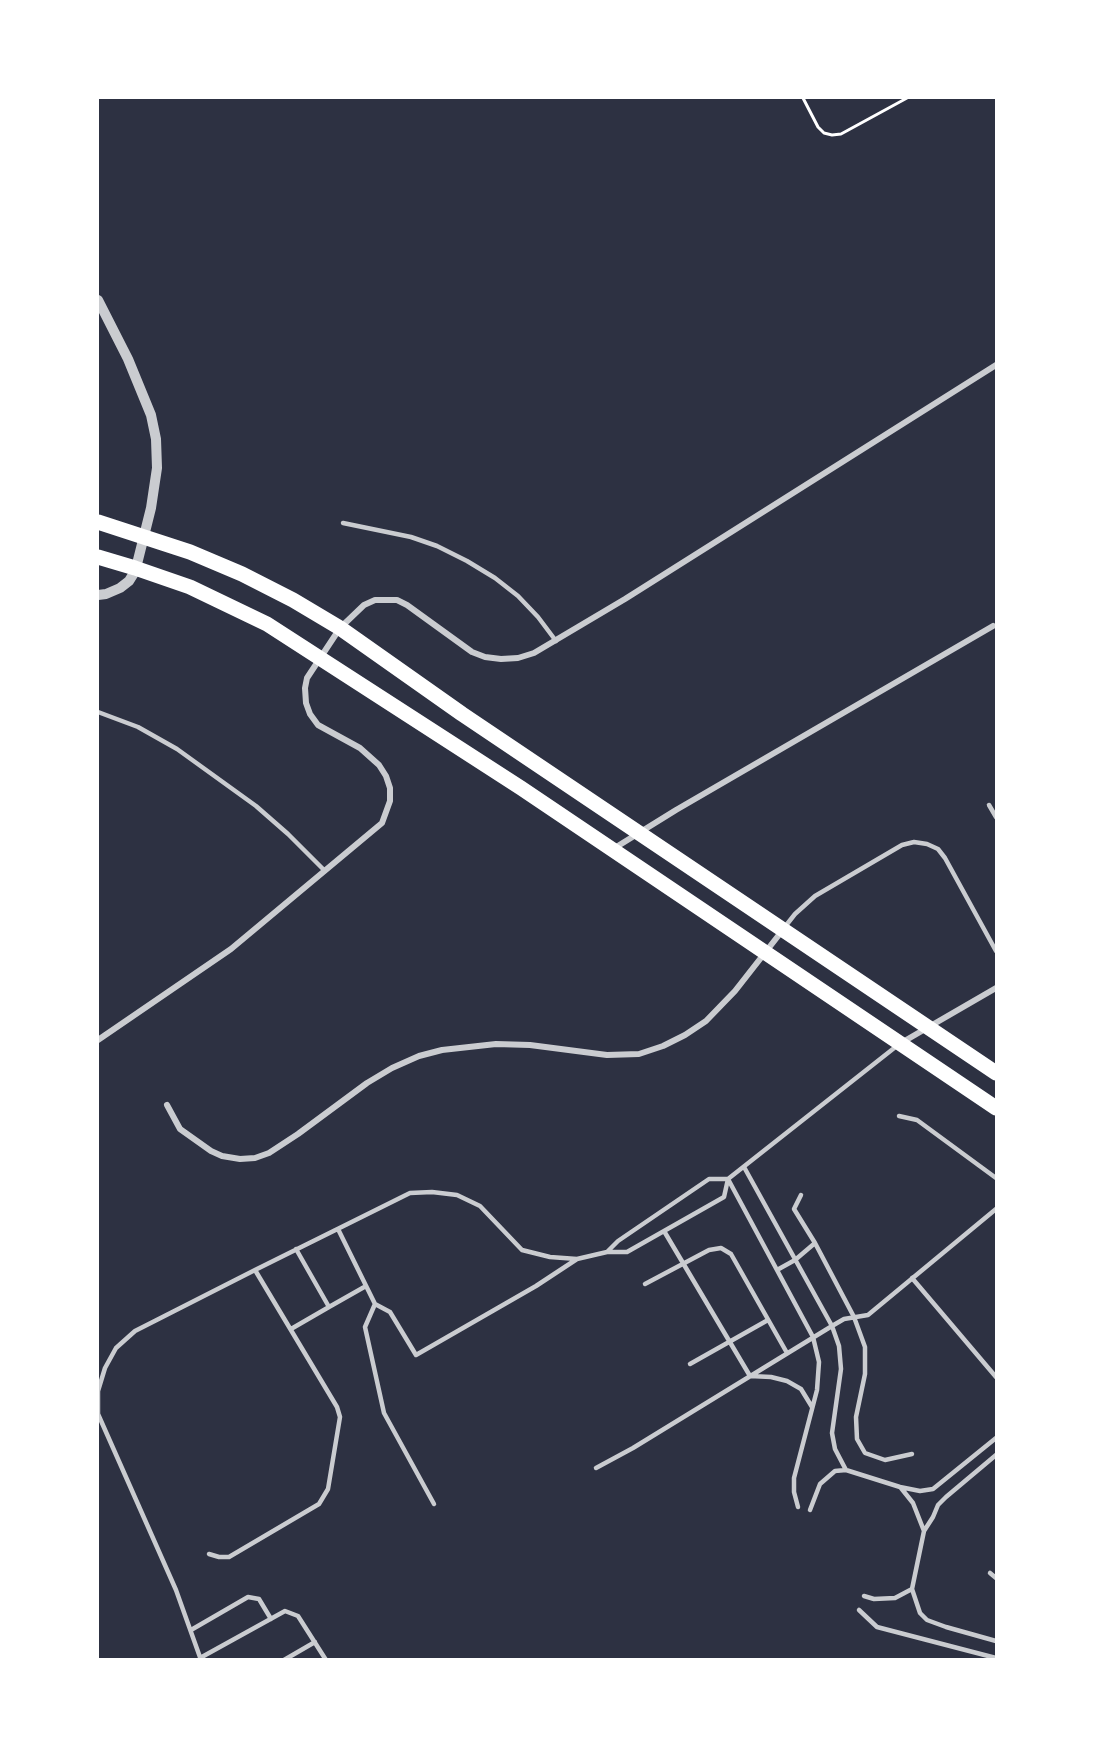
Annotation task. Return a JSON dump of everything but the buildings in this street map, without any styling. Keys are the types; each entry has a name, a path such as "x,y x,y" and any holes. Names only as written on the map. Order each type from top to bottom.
{"main road":[{"path":"98,522 190,552 242,574 293,600 340,628 462,714 996,1074"},
{"path":"98,557 190,587 238,609 320,657 612,849 996,1108"}],"street":[{"path":"98,300 128,359 146,402 156,439 157,468 144,536 129,581 120,588 98,595"},
{"path":"98,1040 231,949 379,827 387,814 390,795 386,776 379,765 352,743 326,731 310,714 306,703 305,688 308,678 320,657 340,628 364,605 387,598 397,600 472,652 484,657 518,658 534,653 625,599 996,365"},
{"path":"612,849 993,626"},
{"path":"167,1105 180,1129 212,1151 222,1156 240,1159 255,1158 269,1153 298,1134 367,1083 419,1056 442,1050 496,1044 530,1045 607,1055 639,1054 663,1046 706,1021 735,992 783,930"},
{"path":"901,1043 996,988"}],"lane":[{"path":"343,523 411,537 437,546 467,561 495,578 518,596 556,640"},
{"path":"98,712 138,727 177,750 256,806 325,871"},
{"path":"989,805 996,817"},
{"path":"783,930 795,914 815,896 902,845 914,842 927,843 938,849 945,858 996,951"},
{"path":"607,1252 618,1241 709,1179 728,1179 901,1043"},
{"path":"899,1116 917,1120 996,1178"},
{"path":"744,1167 832,1326 839,1346 841,1369 832,1434 834,1449 846,1470"},
{"path":"326,1659 298,1616 285,1611 200,1659 176,1590 98,1414 98,1391 105,1368 116,1348 135,1332 410,1193 432,1192 457,1196 480,1206 522,1250 550,1257 577,1259 607,1252 627,1252 724,1197 728,1179"},
{"path":"728,1179 813,1337 819,1362 817,1390 794,1478 794,1492 798,1507"},
{"path":"801,1195 794,1209 815,1243 854,1317 864,1347 865,1374 856,1417 857,1439 865,1453 885,1460 912,1454"},
{"path":"596,1468 633,1448 844,1319 868,1315 996,1209"},
{"path":"338,1229 375,1304 390,1312 416,1355 536,1286 577,1259"},
{"path":"664,1231 750,1376"},
{"path":"777,1270 795,1260 815,1243"},
{"path":"645,1284 710,1250 722,1248 731,1254 787,1353"},
{"path":"296,1249 330,1306"},
{"path":"209,1554 229,1557 319,1504 328,1489 340,1417 337,1407 255,1270"},
{"path":"912,1278 996,1377"},
{"path":"291,1329 366,1286"},
{"path":"375,1304 365,1328 384,1413 434,1504"},
{"path":"690,1364 768,1320"},
{"path":"750,1376 771,1377 787,1381 801,1389 812,1408"},
{"path":"810,1510 820,1484 835,1471 846,1470 920,1491 933,1489 996,1438"},
{"path":"996,1455 938,1505 924,1531 912,1589 920,1612 927,1620 996,1641"},
{"path":"900,1487 913,1503 924,1531"},
{"path":"990,1573 996,1578"},
{"path":"864,1596 874,1599 895,1598 912,1589"},
{"path":"191,1629 248,1597 259,1599 271,1619"},
{"path":"859,1610 877,1627 996,1659"},
{"path":"284,1659 315,1642"}],"path":[{"path":"803,98 818,127 824,133 832,135 841,134 907,98"}]}
